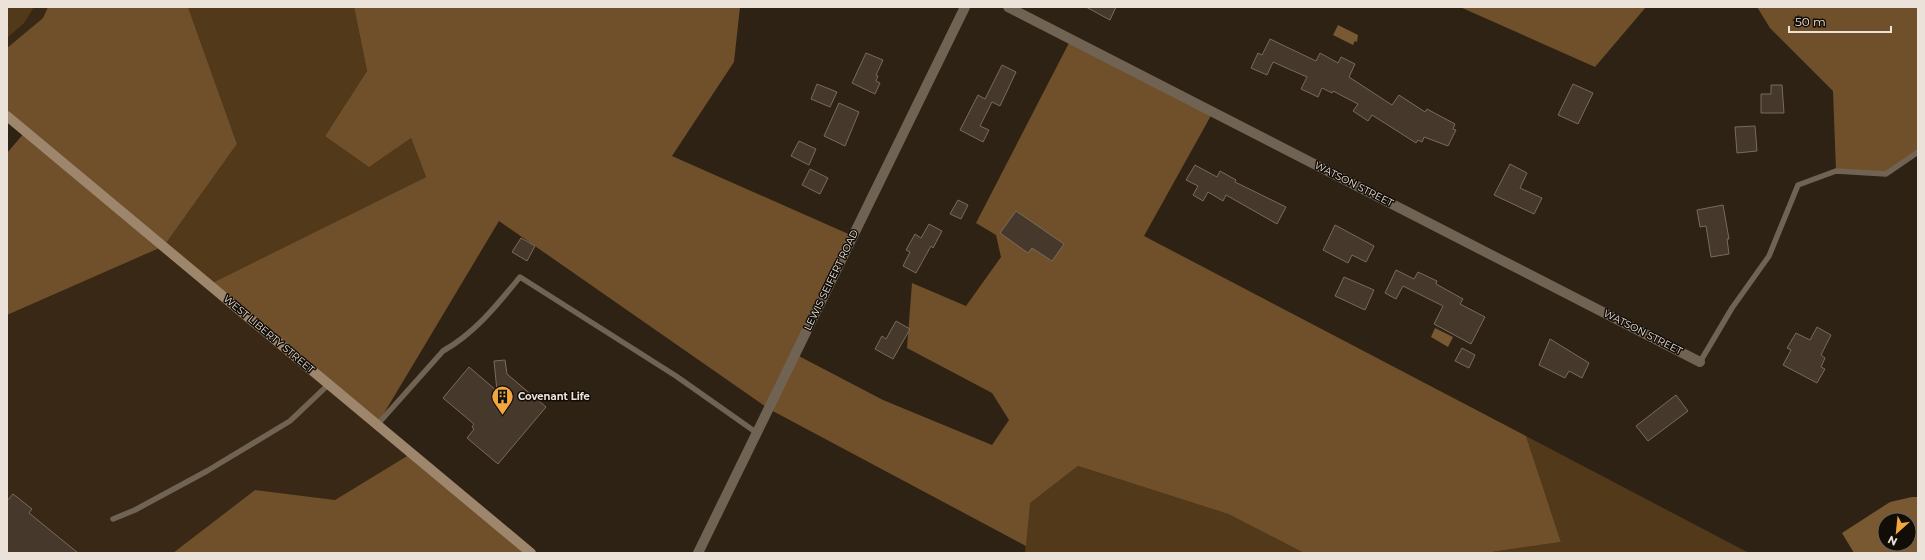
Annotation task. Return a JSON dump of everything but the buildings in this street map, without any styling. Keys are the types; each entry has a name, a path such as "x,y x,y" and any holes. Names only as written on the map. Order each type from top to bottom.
{"main road":[{"name":"WEST LIBERTY STREET","path":"7,116 531,553"}],"street":[{"name":"LEWIS SEIFERT ROAD","path":"698,553 965,7"},
{"name":"WATSON STREET","path":"1008,7 1700,362"}],"lane":[{"path":"1700,362 1732,308 1769,256 1798,185 1836,171 1886,174 1918,152"},
{"path":"377,425 442,350 457,343 490,314 520,277 676,376 757,433"},
{"path":"113,519 135,510 207,471 290,421 329,384"}],"shaded area":[{"path":"7,7 48,7 43,18 7,48"},
{"path":"7,7 34,7 24,23 7,38"},
{"path":"48,7 188,7 237,144 164,246 7,315 7,153 25,132 7,116 7,48 43,18"},
{"path":"188,7 354,7 367,71 325,136 411,138 426,177 210,284 164,246 237,144"},
{"path":"354,7 740,7 734,62 672,156 853,236 795,354 883,400 992,445 1009,420 992,393 907,348 912,283 966,306 1001,257 996,235 976,223 1071,39 1213,112 1144,236 1526,436 1561,542 1485,553 1304,553 1228,514 1078,466 1030,503 1026,546 769,409 499,221 377,425 210,284 426,177 411,138 369,167 325,136 367,71"},
{"path":"1460,7 1646,7 1595,67"},
{"path":"1757,7 1918,7 1918,152 1886,174 1836,171 1833,91 1770,28"},
{"path":"1338,25 1358,35 1357,42 1355,41 1353,45 1333,35"},
{"path":"164,246 412,453 335,500 255,490 173,553 7,553 7,315"},
{"path":"1435,328 1453,337 1448,347 1431,337"},
{"path":"1526,436 1749,553 1485,553 1561,542"},
{"path":"412,453 531,553 173,553 255,490 335,500"},
{"path":"1078,466 1228,514 1304,553 1025,553 1029,503"},
{"path":"1918,497 1918,553 1854,553 1842,533 1890,502"}],"place":[{"name":"Covenant Life","path":"502,416"}]}
